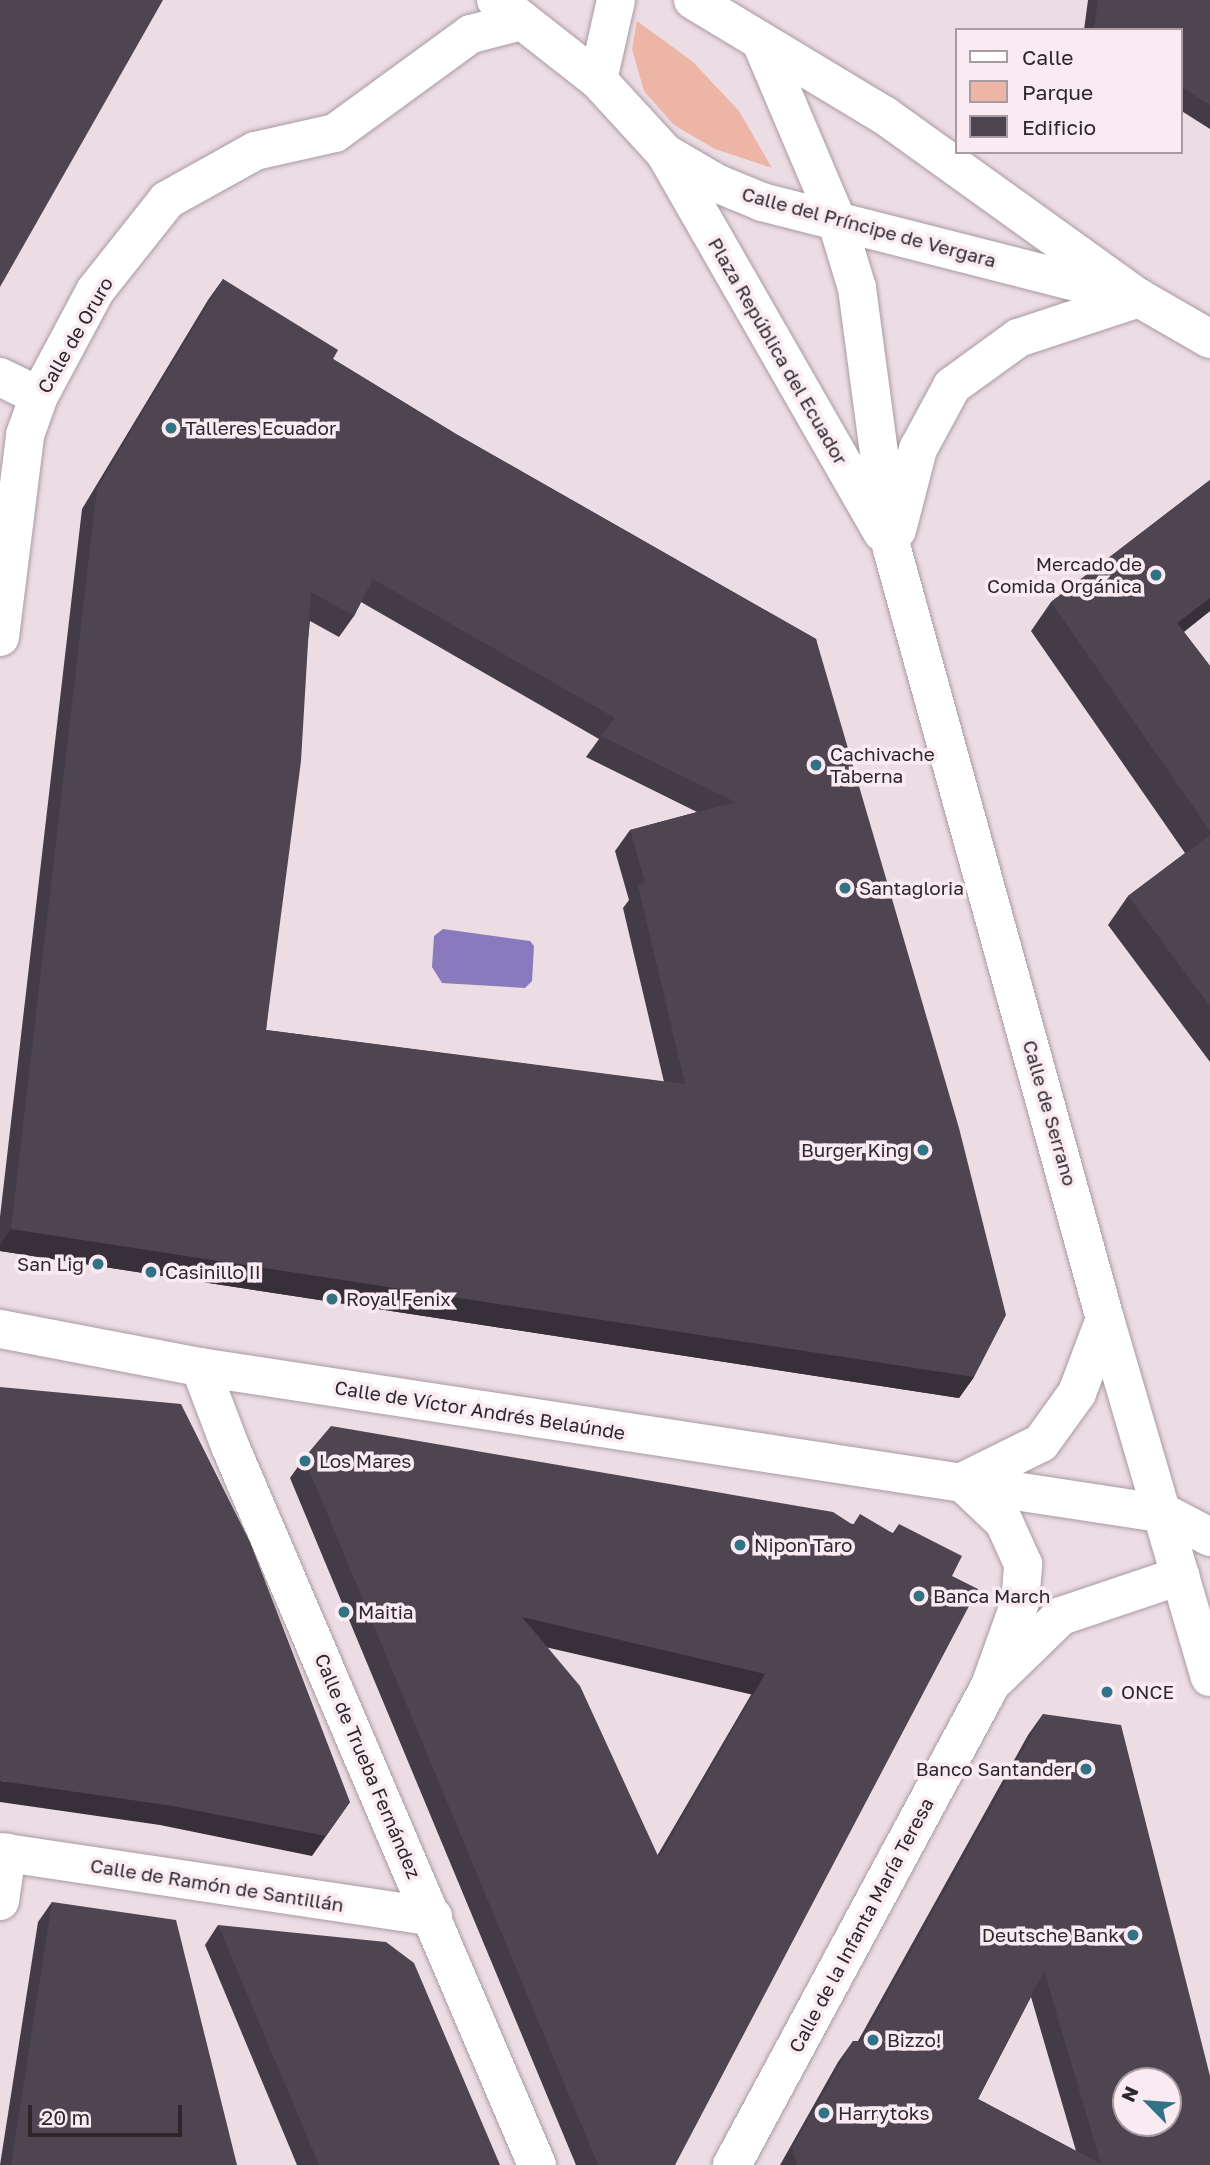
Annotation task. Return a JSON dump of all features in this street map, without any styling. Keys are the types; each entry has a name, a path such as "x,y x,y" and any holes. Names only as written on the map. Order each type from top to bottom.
{"street":[{"path":"598,80 616,0"},
{"name":"Calle del Príncipe de Vergara","path":"694,0 884,115 1139,298 1210,339"},
{"name":"Calle del Príncipe de Vergara","path":"509,10 598,80 665,153 716,183 762,202 1139,298"},
{"name":"Calle de Oruro","path":"0,636 25,435 39,396 96,290 167,201 255,151 335,133 471,34 509,10"},
{"name":"Plaza República del Ecuador","path":"761,42 836,219 857,288 892,549"},
{"name":"Plaza República del Ecuador","path":"665,153 892,549"},
{"path":"892,549 918,449 952,386 1018,338 1139,298"},
{"path":"0,377 39,396"},
{"name":"Calle de Serrano","path":"892,549 1105,1319 1166,1514 1180,1576 1210,1677"},
{"path":"962,1482 1041,1443 1077,1393 1105,1319"},
{"name":"Calle de Víctor Andrés Belaúnde","path":"0,1329 200,1367 1166,1514 1210,1537"},
{"name":"Calle de Trueba Fernández","path":"200,1367 230,1446 537,2165"},
{"name":"Calle de la Infanta María Teresa","path":"732,2165 990,1686 1020,1602 1023,1563 1004,1522 962,1482"},
{"name":"Calle de la Infanta María Teresa","path":"990,1686 1061,1616 1180,1576"},
{"path":"0,1901 3,1852"},
{"name":"Calle de Ramón de Santillán","path":"3,1852 433,1917"}],"green space":[{"path":"637,21 693,62 739,111 772,168 715,149 674,125 644,91 632,49"}],"shaded area":[{"path":"443,929 530,941 534,946 532,981 525,988 442,983 432,967 434,936"}],"building":[{"path":"0,0 163,0 0,287"},
{"path":"1098,0 1210,0 1210,105 1182,87 1182,28 1094,28"},
{"path":"223,279 338,350 333,359 456,434 816,639 959,1128 1006,1315 974,1377 11,1229 97,488","holes":["373,579 615,718 601,736 735,802 630,830 645,882 638,886 685,1084 266,1030 301,761 311,592 354,616"]},
{"path":"1210,480 1210,598 1177,623 1210,666 1210,831 1051,602"},
{"path":"1210,835 1210,1006 1128,896"},
{"path":"0,1387 181,1404 250,1542 350,1802 326,1836 173,1806 0,1781"},
{"path":"331,1426 833,1512 853,1525 860,1514 894,1534 899,1524 962,1556 952,1576 978,1589 675,2165 598,2165 304,1458","holes":["522,1617 765,1674 659,1858 580,1686"]},
{"path":"1043,1714 1121,1725 1210,2076 1210,2165 797,2165 792,2148 853,2041 861,2041","holes":["1044,1971 1101,2164 978,2099"]},
{"path":"52,1902 176,1920 237,2165 11,2165"},
{"path":"218,1925 386,1942 414,1963 500,2165 319,2165"}],"place":[{"name":"Talleres Ecuador","path":"171,428"},
{"name":"Mercado de Comida Orgánica","path":"1156,575"},
{"name":"Cachivache Taberna","path":"816,765"},
{"name":"Santagloria","path":"845,888"},
{"name":"Burger King","path":"923,1150"},
{"name":"San Lig","path":"98,1264"},
{"name":"Casinillo II","path":"151,1272"},
{"name":"Royal Fenix","path":"332,1299"},
{"name":"Los Mares","path":"305,1461"},
{"name":"Nipon Taro","path":"740,1545"},
{"name":"Banca March","path":"919,1596"},
{"name":"Maitia","path":"344,1612"},
{"name":"ONCE","path":"1107,1692"},
{"name":"Banco Santander","path":"1086,1769"},
{"name":"Deutsche Bank","path":"1133,1935"},
{"name":"Bizzo!","path":"873,2040"},
{"name":"Harrytoks","path":"824,2113"}]}
